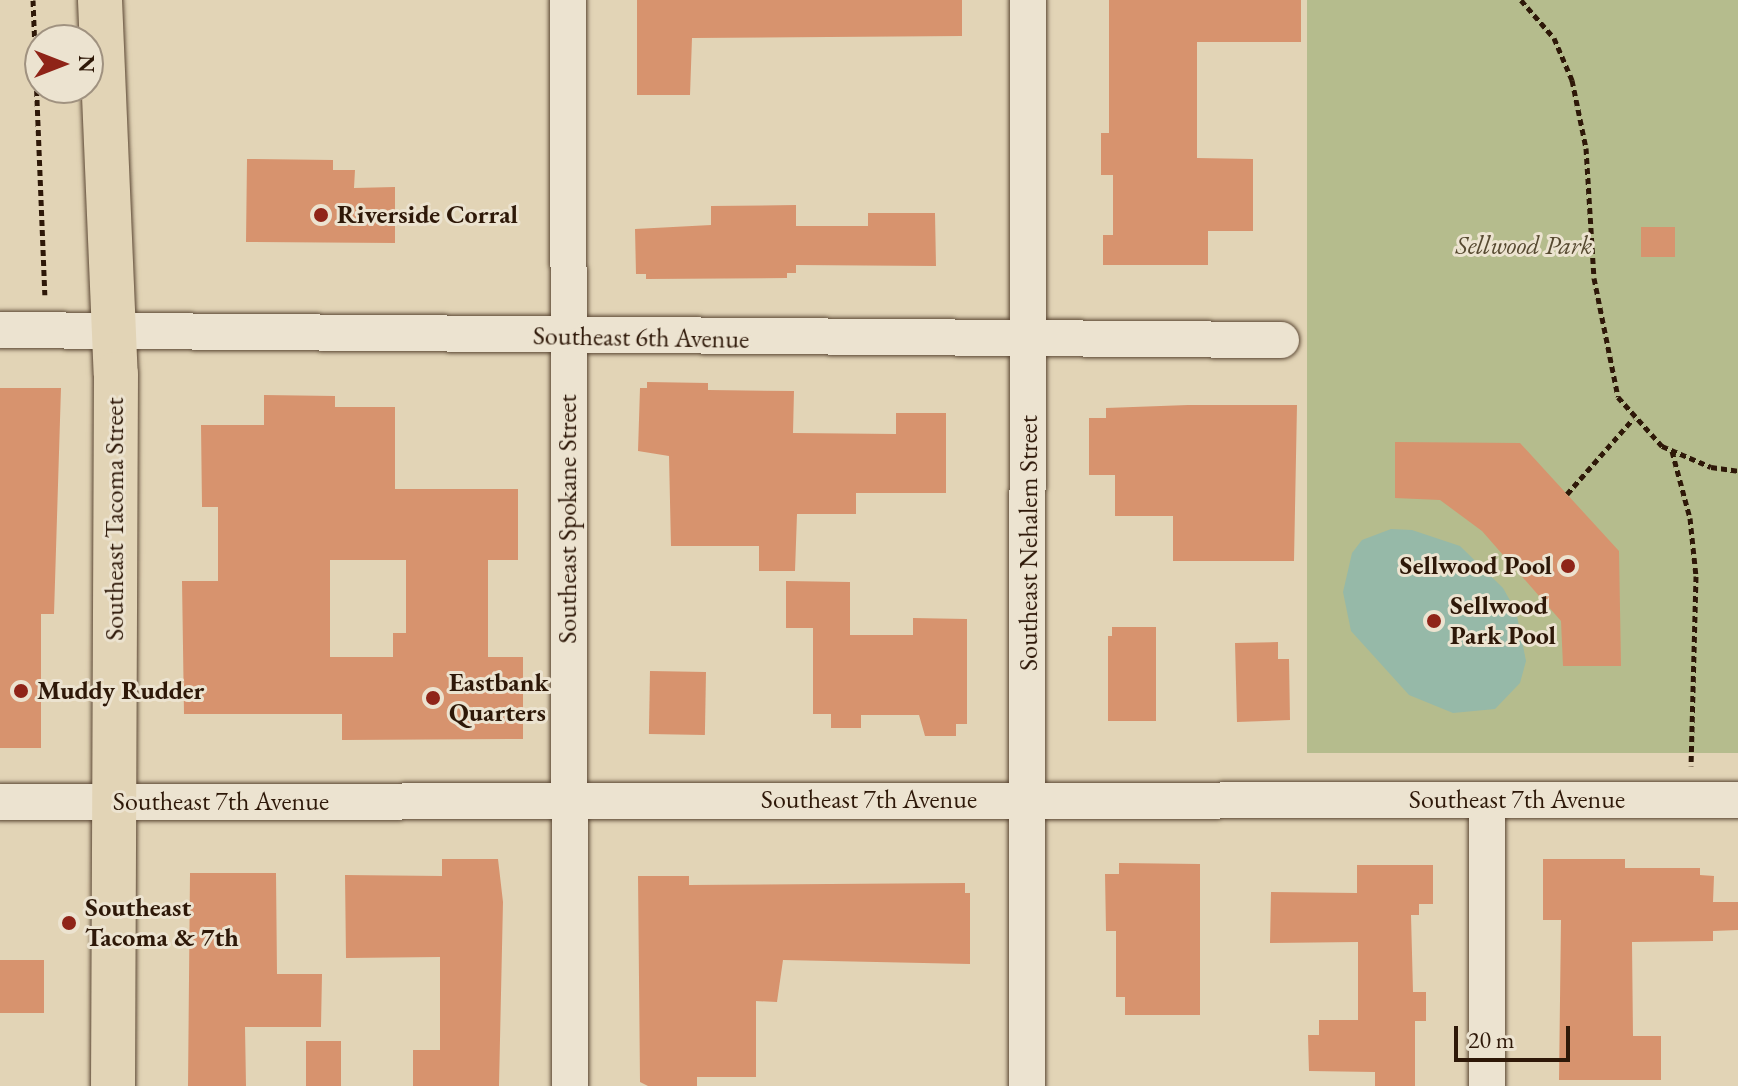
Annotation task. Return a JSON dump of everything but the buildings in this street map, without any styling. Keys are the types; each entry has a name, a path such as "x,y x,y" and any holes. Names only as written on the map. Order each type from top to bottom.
{"main road":[{"name":"Southeast Tacoma Street","path":"100,0 114,330 113,1086"}],"street":[{"name":"Southeast Spokane Street","path":"568,0 570,1086"},
{"name":"Southeast Nehalem Street","path":"1027,1086 1030,800 1028,0"},
{"name":"Southeast 6th Avenue","path":"0,330 1028,341 1281,340"},
{"path":"1487,800 1487,1086"},
{"name":"Southeast 7th Avenue","path":"0,802 1738,800"}],"path":[{"path":"33,0 44,286"},
{"path":"1521,0 1554,38 1572,80 1586,148 1594,278 1618,397 1633,419 1671,450 1711,467 1738,471"},
{"path":"1567,494 1633,419"},
{"path":"1671,450 1690,518 1696,576 1692,800"}],"green space":[{"name":"Sellwood Park","path":"1307,0 1738,0 1738,753 1307,753"}],"shaded area":[{"name":"Sellwood Park Pool","path":"1391,529 1412,530 1460,546 1503,588 1516,611 1526,661 1520,683 1495,709 1453,713 1409,695 1351,631 1343,592 1352,553 1362,540"}],"place":[{"name":"Riverside Corral","path":"321,215"},
{"name":"Sellwood Pool","path":"1568,566"},
{"name":"Sellwood Park Pool","path":"1434,621"},
{"name":"Muddy Rudder","path":"21,691"},
{"name":"Eastbank Quarters","path":"433,698"},
{"name":"Southeast Tacoma & 7th","path":"69,923"}]}
